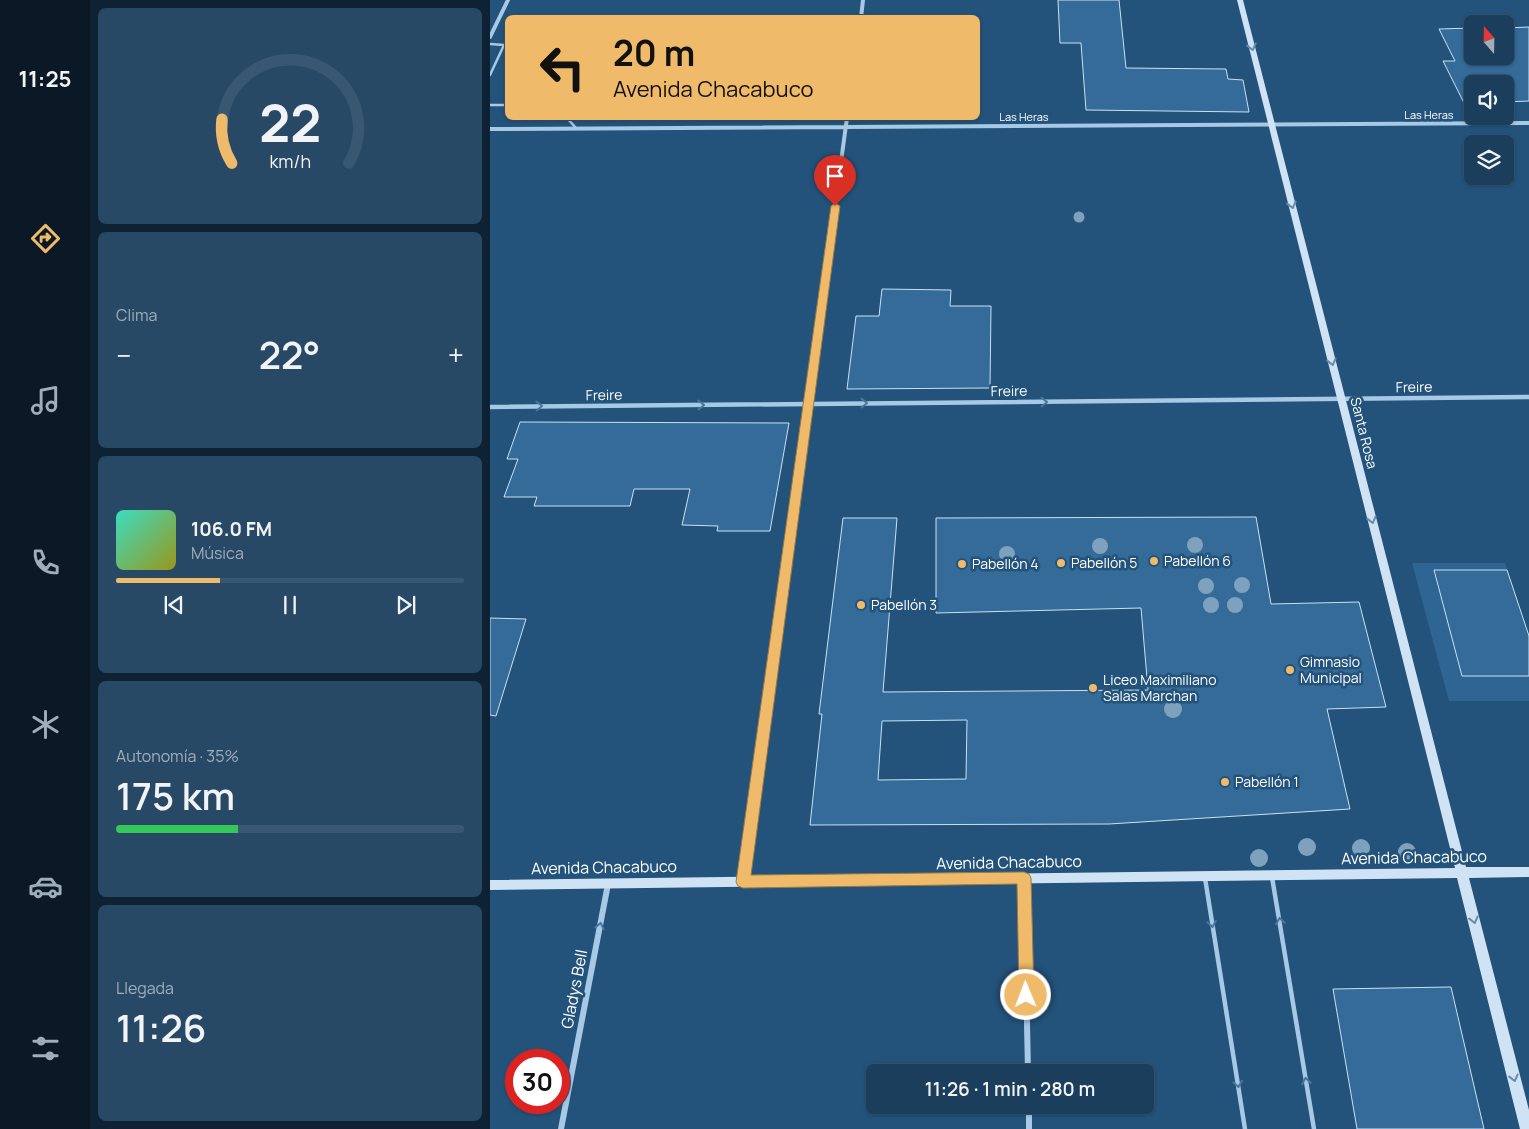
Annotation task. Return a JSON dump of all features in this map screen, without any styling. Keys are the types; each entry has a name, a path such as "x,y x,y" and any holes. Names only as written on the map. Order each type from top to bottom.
{"main road":[{"name":"Santa Rosa","path":"1240,0 1527,1129"},
{"name":"Avenida Chacabuco","path":"490,885 1529,872"}],"street":[{"path":"490,37 508,0"},
{"path":"861,15 863,0"},
{"path":"743,882 847,120"},
{"name":"Las Heras","path":"490,129 1529,123"},
{"name":"Freire","path":"490,407 1529,397"},
{"path":"1024,878 1028,1064"},
{"name":"Gladys Bell","path":"561,1129 608,884"},
{"path":"1029,1114 1030,1129"}],"lane":[{"path":"490,44 504,45 490,75"},
{"path":"490,105 505,105"},
{"path":"569,120 576,128"},
{"path":"1272,875 1314,1129"},
{"path":"1205,876 1245,1129"}],"shaded area":[{"path":"1412,563 1505,563 1507,570 1435,570 1529,676 1529,701 1449,701"}],"building":[{"path":"1058,0 1119,0 1126,68 1226,69 1228,79 1243,80 1249,112 1086,110 1081,43 1060,43"},
{"path":"1529,27 1529,101 1514,102 1514,75 1464,75 1464,103 1443,61 1455,61 1439,29 1464,28 1464,65 1514,65 1514,28"},
{"path":"882,289 951,290 950,306 991,306 990,388 847,389 856,316 879,316"},
{"path":"520,422 789,423 770,531 717,531 718,526 682,525 690,489 634,489 630,506 534,506 537,497 504,497 518,459 507,459"},
{"path":"1256,517 1271,604 1359,602 1386,707 1327,709 1350,809 1109,824 810,825 822,714 819,714 843,518 897,518 883,692 1148,690 1141,608 936,613 936,518","holes":["967,720 966,779 878,780 882,721"]},
{"path":"1434,570 1507,570 1529,636 1529,676 1462,676"},
{"path":"490,618 526,619 496,716 490,715"},
{"path":"1451,987 1484,1129 1357,1129 1333,989"}],"place":[{"name":"Pabellón 6","path":"1154,561"},
{"name":"Pabellón 5","path":"1061,563"},
{"name":"Pabellón 4","path":"962,564"},
{"name":"Pabellón 3","path":"861,605"},
{"name":"Gimnasio Municipal","path":"1290,670"},
{"name":"Liceo Maximiliano Salas Marchan","path":"1093,688"},
{"name":"Pabellón 1","path":"1225,782"}],"route":[{"path":"835,206 743,882 1024,878 1026,995"}]}
